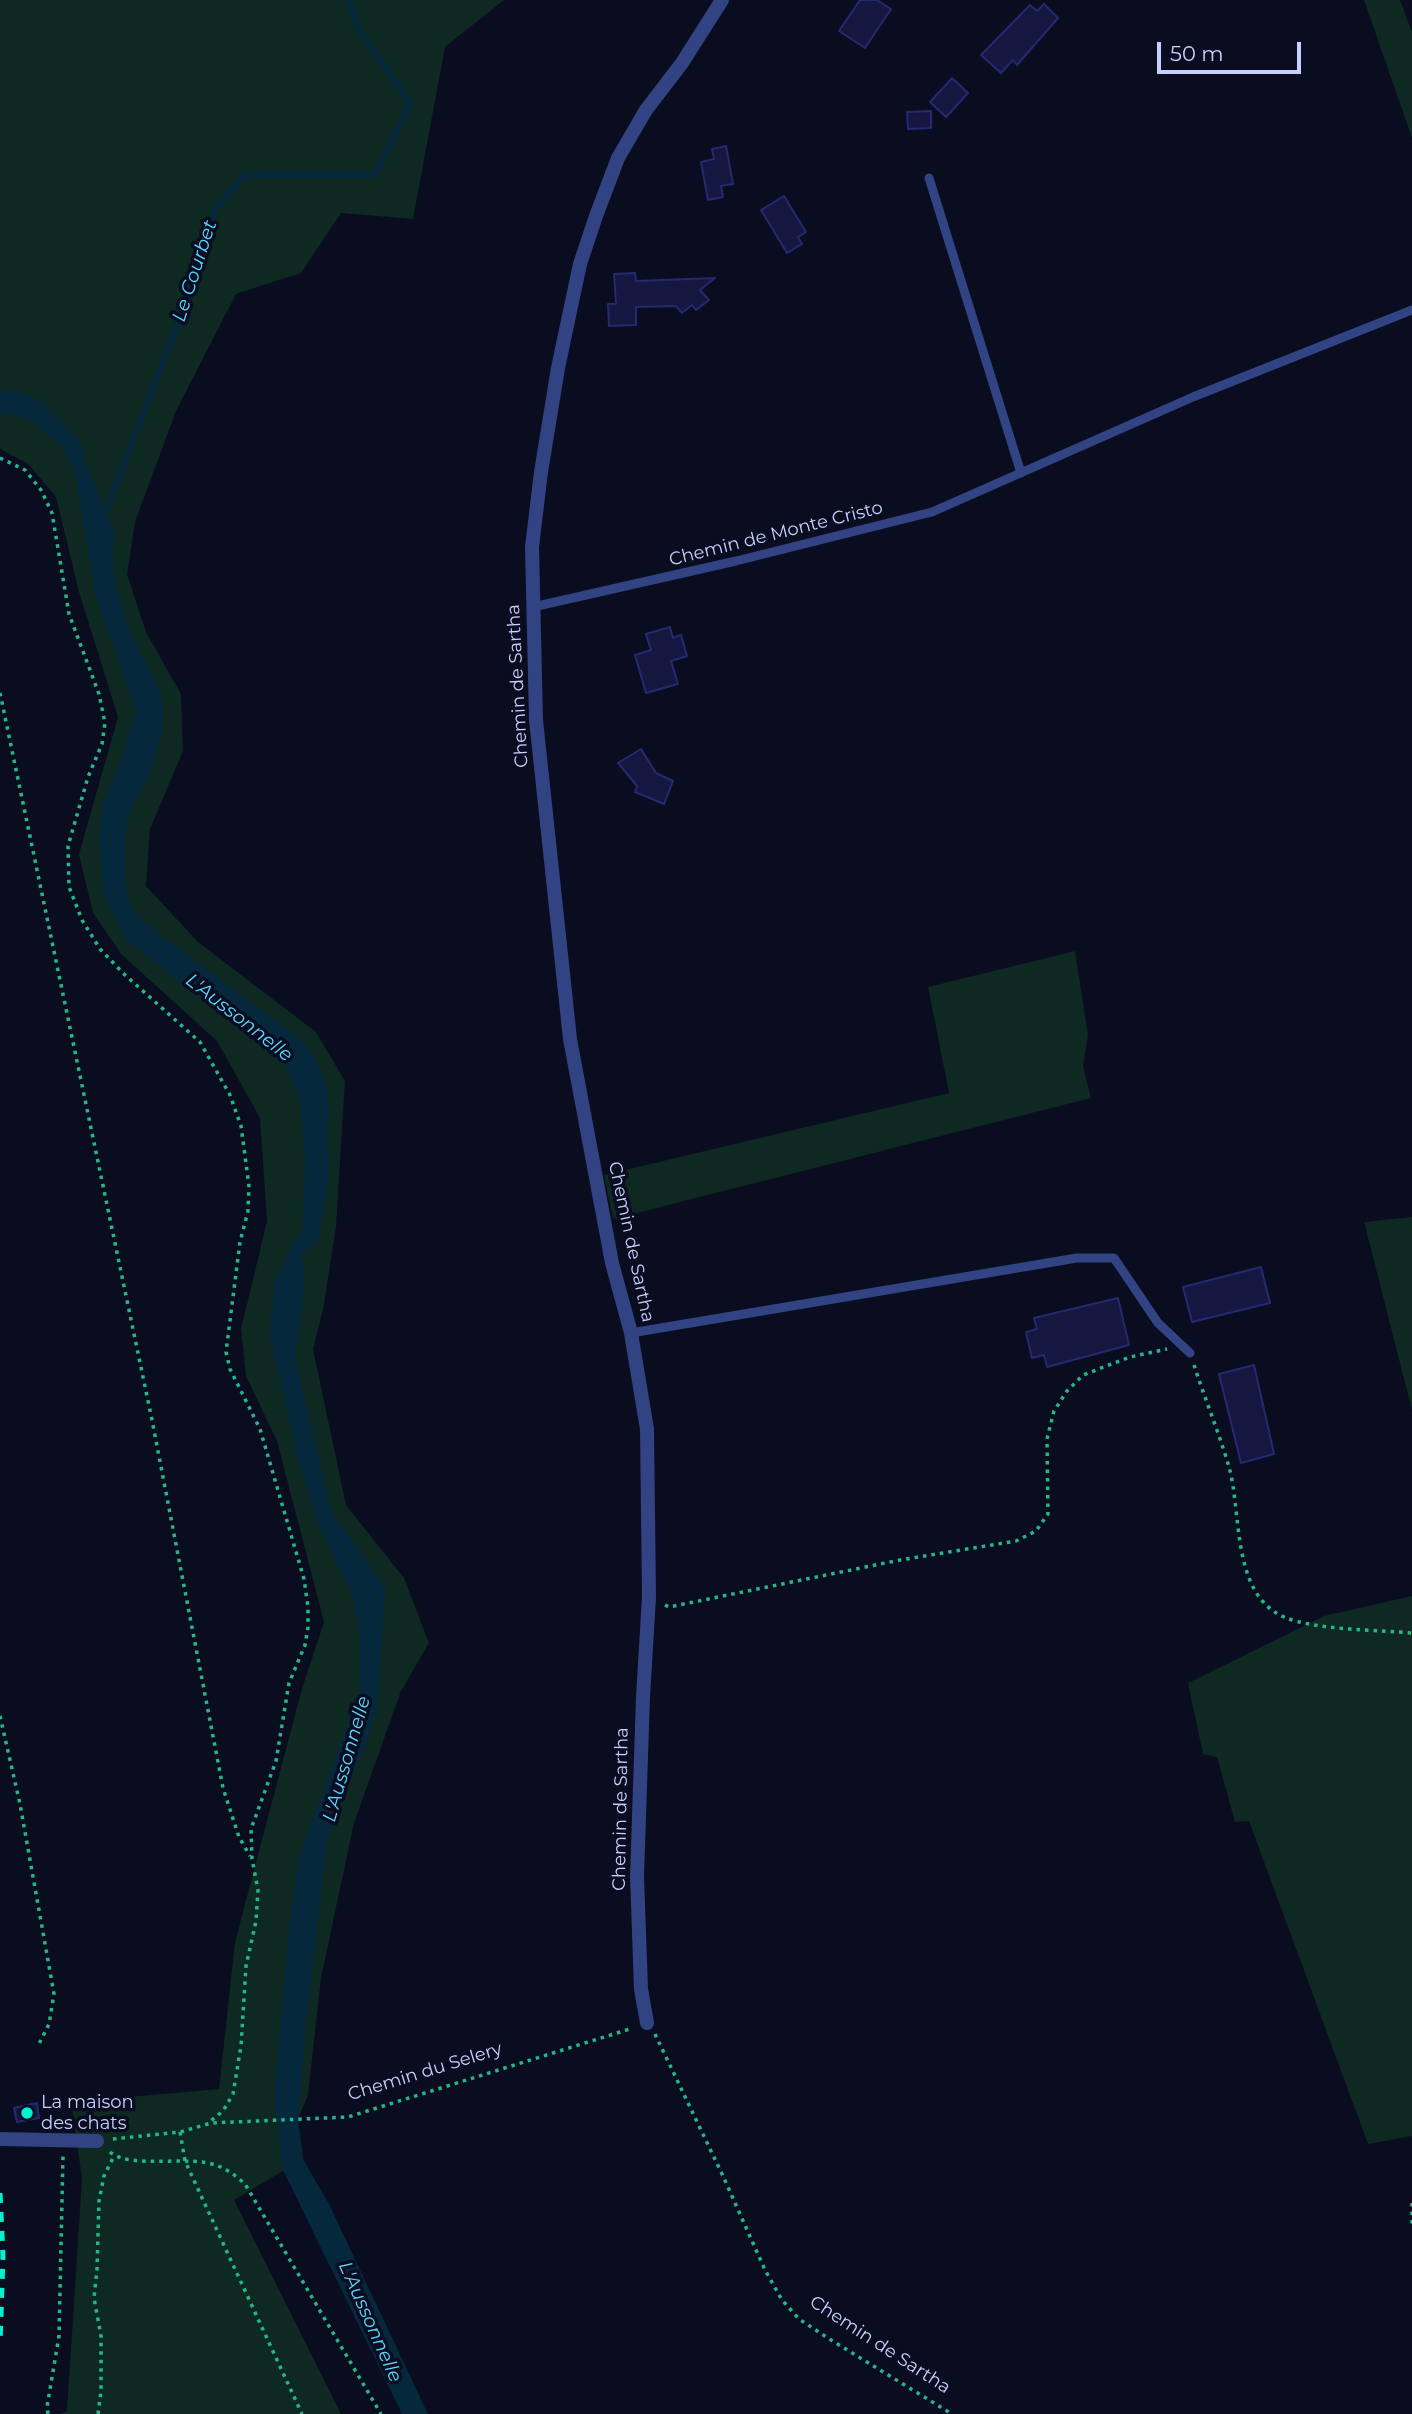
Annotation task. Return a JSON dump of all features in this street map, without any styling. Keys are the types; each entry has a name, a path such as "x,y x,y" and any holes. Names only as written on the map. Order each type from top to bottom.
{"street":[{"name":"Chemin de Sartha","path":"647,2023 641,1989 637,1876 649,1597 647,1429 631,1334 612,1263 570,1039 536,720 532,547 558,368 580,264 618,158 646,110 682,63 722,0"},
{"path":"0,2139 97,2141"}],"lane":[{"path":"929,178 1021,473"},
{"name":"Chemin de Monte Cristo","path":"533,607 736,561 932,512 1193,397 1412,310"},
{"path":"631,1334 1077,1258 1114,1258 1158,1323 1190,1353"}],"path":[{"path":"0,458 25,470 41,490 52,513 69,614 99,694 105,723 102,744 88,777 68,846 69,887 82,920 100,949 200,1042 230,1095 242,1126 249,1186 248,1211 240,1242 226,1352 230,1369 260,1429 304,1579 308,1607 305,1645 289,1684 276,1761 251,1829 252,1860 258,1890 256,1921 246,1966 241,2046 233,2094 223,2110 207,2124"},
{"path":"0,693 152,1420 223,1788 239,1837 252,1860"},
{"path":"649,1597 670,1607 900,1560 1016,1541 1036,1531 1048,1514 1047,1439 1054,1411 1067,1391 1083,1375 1130,1357 1165,1348 1190,1353 1230,1470 1244,1561 1255,1591 1267,1607 1285,1618 1323,1625 1412,1633"},
{"path":"0,1716 20,1804 54,1994 49,2024 39,2044"},
{"name":"Chemin du Selery","path":"97,2141 180,2132 207,2124 348,2116 647,2023"},
{"name":"Chemin de Sartha","path":"647,2023 673,2069 765,2270 782,2300 799,2319 952,2414"},
{"path":"180,2132 185,2161 302,2414"},
{"path":"48,2414 59,2336 64,2140"},
{"path":"97,2141 114,2156 216,2165 229,2171 245,2184 381,2414"},
{"path":"97,2414 101,2391 101,2336 94,2298 99,2201 104,2176 114,2156"},
{"path":"1412,2203 1412,2227"}],"green space":[{"path":"0,0 504,0 445,47 413,219 341,213 301,273 236,294 176,411 135,522 127,574 146,632 181,694 183,751 150,829 146,886 198,942 316,1032 345,1081 336,1227 323,1310 313,1349 346,1505 404,1578 429,1643 401,1691 354,1823 321,1978 308,2095 298,2119 303,2159 234,2200 341,2414 60,2414 67,2411 82,2178 71,2102 219,2089 235,1942 301,1692 324,1622 277,1441 246,1376 241,1329 267,1221 260,1118 217,1041 121,954 93,913 79,854 118,717 79,592 56,497 28,464 0,449"},
{"path":"1364,0 1400,0 1412,32 1412,138"},
{"path":"1075,951 1088,1035 1083,1066 1091,1098 613,1219 604,1175 949,1093 928,987"},
{"path":"1412,1217 1412,1410 1364,1222"},
{"path":"1412,1596 1412,2136 1368,2144 1249,1821 1235,1822 1217,1757 1203,1754 1188,1683 1324,1616"}],"water":[{"name":"L'Aussonnelle","path":"0,390 23,393 43,403 77,438 82,447 85,461 115,535 112,556 115,582 130,633 160,690 163,707 162,731 150,774 132,805 125,833 125,884 130,905 158,934 299,1038 317,1062 325,1081 329,1101 326,1138 328,1180 319,1241 301,1254 304,1293 295,1358 332,1514 379,1578 385,1594 378,1706 327,1841 298,2119 303,2159 329,2204 428,2414 402,2414 282,2168 274,2096 290,1920 299,1857 360,1690 360,1636 352,1594 317,1522 297,1455 269,1332 275,1280 303,1226 305,1158 300,1099 286,1067 125,938 103,894 99,837 102,805 119,765 136,712 95,593 74,469 62,446 34,422 10,414 0,414"}],"building":[{"path":"860,0 877,0 891,9 865,48 839,31"},
{"path":"1044,4 1058,18 1017,65 1013,60 1001,73 981,55 1030,5 1037,11"},
{"path":"952,78 968,93 946,117 930,102"},
{"path":"931,111 931,128 908,129 907,112"},
{"path":"726,146 733,184 721,186 723,197 708,200 701,162 714,159 712,149"},
{"path":"784,196 806,232 798,237 802,244 787,253 761,210"},
{"path":"635,273 636,281 715,278 700,290 709,300 696,310 692,305 682,313 676,306 636,307 636,325 609,326 608,304 616,304 614,274"},
{"path":"670,627 673,638 681,635 687,656 671,661 678,684 646,693 635,655 651,650 646,634"},
{"path":"641,749 656,773 673,781 664,804 635,792 637,786 618,763"},
{"path":"1261,1267 1270,1303 1192,1322 1183,1287"},
{"path":"1118,1298 1129,1345 1047,1367 1044,1355 1032,1358 1026,1332 1037,1329 1034,1318"},
{"path":"1254,1365 1274,1454 1241,1463 1219,1374"},
{"name":"La maison des chats","path":"37,2103 39,2118 17,2122 14,2108"}],"waterway":[{"name":"Le Courbet","path":"103,518 190,292 215,209 245,175 375,175 410,103 357,27 349,0"}],"railway":[{"path":"0,2193 3,2256 0,2344"}],"place":[{"name":"La maison des chats","path":"27,2113"}]}
